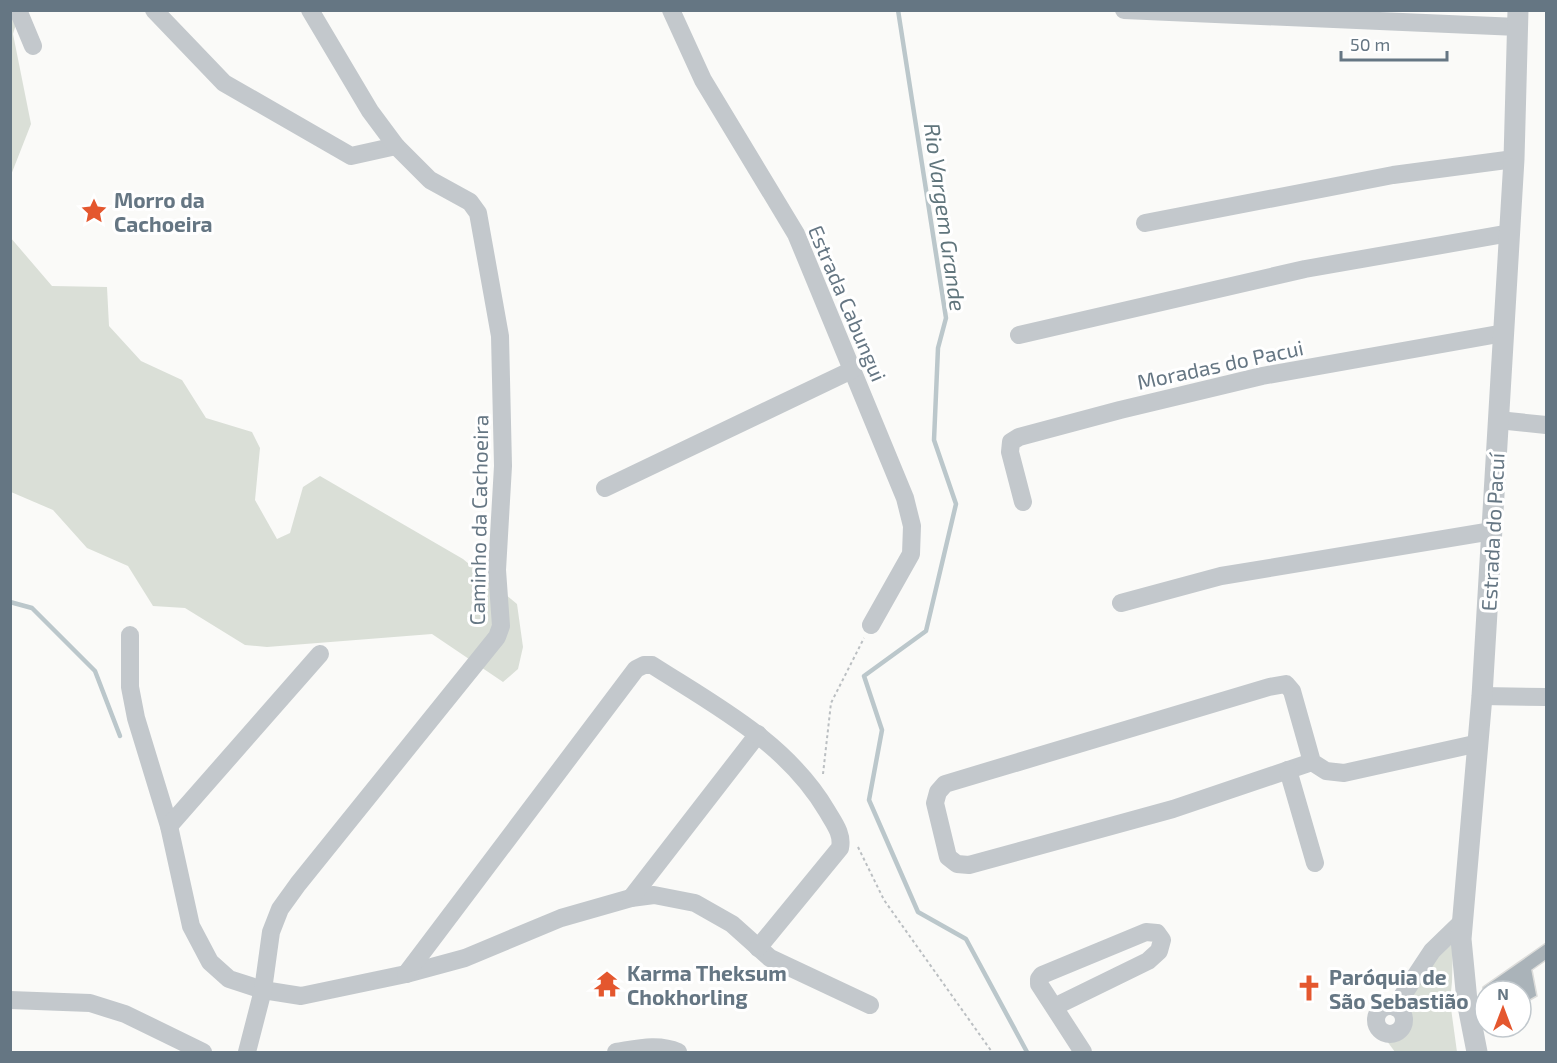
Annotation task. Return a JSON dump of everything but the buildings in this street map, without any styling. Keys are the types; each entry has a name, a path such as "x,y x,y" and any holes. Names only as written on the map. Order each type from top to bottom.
{"street":[{"path":"18,10 33,46"},
{"path":"154,10 224,83 351,156 396,147"},
{"name":"Caminho da Cachoeira","path":"247,1053 263,990 271,932 280,909 497,637 501,626 497,570 502,466 500,336 478,213 470,202 430,180 396,147 370,111 310,10"},
{"name":"Estrada Cabungui","path":"671,10 703,80 796,234 905,498 912,526 911,555 871,625"},
{"path":"1124,10 1518,19"},
{"name":"Estrada do Pacuí","path":"1477,1053 1467,1001 1461,939 1482,696 1514,159 1518,19"},
{"path":"1145,223 1393,175 1514,159"},
{"path":"1019,335 1305,269 1510,233"},
{"name":"Moradas do Pacui","path":"1023,502 1010,452 1011,442 1019,437 1262,376 1504,333"},
{"path":"605,488 852,370"},
{"path":"1498,420 1546,425"},
{"path":"1121,603 1221,576 1492,531"},
{"path":"130,635 130,687 136,718 169,826 191,926 210,962 229,979 263,990 301,996 406,974 465,958 561,918 631,898 654,895 696,903 732,924 770,958 870,1005"},
{"path":"169,826 320,654"},
{"path":"406,974 636,669 644,665 652,665 758,734 794,767 822,802 842,839 840,848 758,948"},
{"path":"1311,762 1173,809 969,865 957,864 948,857 935,802 938,792 945,784 1269,687 1286,684 1292,691 1311,762 1326,771 1344,773 1479,743"},
{"path":"1482,696 1546,697"},
{"path":"631,898 758,734"},
{"path":"1288,770 1315,863"},
{"path":"1395,1007 1432,951 1463,921"},
{"path":"1053,1007 1148,961 1159,951 1162,940 1157,933 1146,932 1042,975 1039,979 1053,1007 1083,1053"},
{"path":"10,1000 90,1003 125,1014 203,1053"},
{"path":"616,1053 653,1047 670,1049 678,1053"}],"path":[{"path":"822,776 831,703 871,625"},
{"path":"853,838 884,900 992,1053"}],"shaded area":[{"path":"11,11 20,11 13,34 31,124 11,175"},
{"path":"10,237 52,286 107,287 109,326 141,361 182,380 206,418 252,432 260,448 255,500 277,539 290,533 303,487 320,476 463,559 517,604 523,647 518,669 503,682 432,634 267,647 245,645 185,608 153,606 128,566 87,548 53,510 11,492"},
{"path":"1453,943 1450,1001 1457,1052 1395,1052 1384,1037 1396,1035 1404,1028 1405,1007 1433,962"}],"waterway":[{"name":"Rio Vargem Grande","path":"898,10 946,318 938,348 934,440 956,504 926,631 864,676 882,730 869,800 918,912 966,939 1027,1052"},
{"path":"10,602 32,608 95,671 120,736"}],"place":[{"name":"Morro da Cachoeira","path":"94,211"},
{"name":"Karma Theksum Chokhorling","path":"607,984"},
{"name":"Paróquia de São Sebastião","path":"1309,988"}]}
